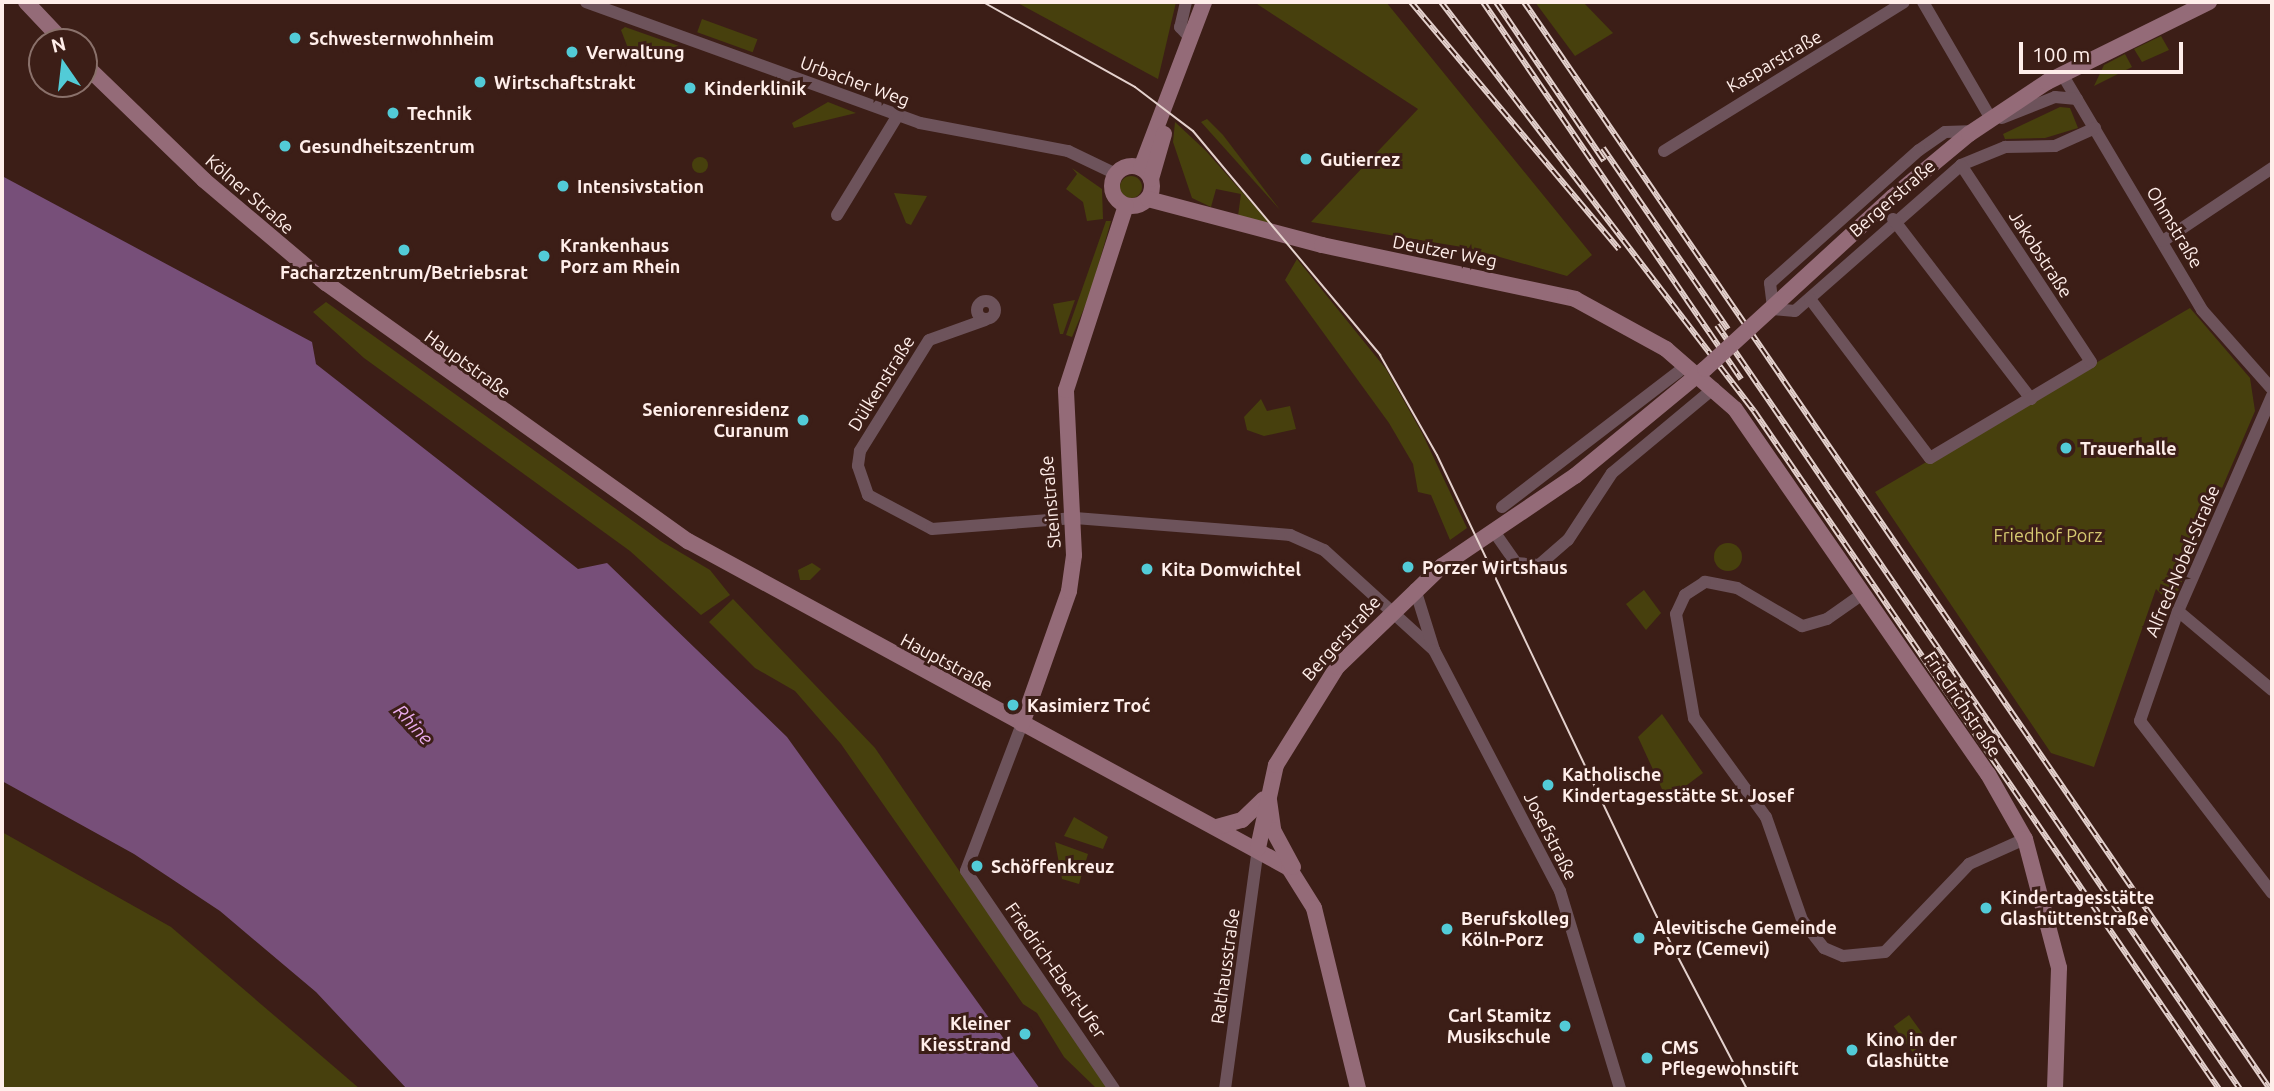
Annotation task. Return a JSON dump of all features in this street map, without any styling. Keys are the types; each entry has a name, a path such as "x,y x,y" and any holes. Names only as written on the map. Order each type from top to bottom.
{"street":[{"path":"26,2 51,28"},
{"name":"Urbacher Weg","path":"586,2 898,115 1068,151 1116,174"},
{"path":"1186,2 1180,27 1191,39"},
{"path":"1146,173 1116,174 1113,192 1126,205 1147,199 1146,173 1204,2"},
{"name":"Kasparstraße","path":"1664,151 1904,2"},
{"path":"1923,2 1992,118"},
{"name":"Bergerstraße","path":"1258,848 1268,795 1281,754 1312,700 1415,589 1575,476 1705,369 1894,197 1969,134 2062,74 2208,2"},
{"name":"Ohmstraße","path":"2062,74 2202,310 2272,388"},
{"name":"Kölner Straße","path":"98,77 256,226 403,340"},
{"name":"Bergerstraße","path":"1969,134 2055,97 2077,99"},
{"path":"837,215 898,115"},
{"name":"Bergerstraße","path":"1969,134 1964,128 1945,132 1919,149 1767,292 1781,314 1810,299 1893,219 1961,165 2005,148 2055,146 2095,128"},
{"name":"Jakobstraße","path":"1961,165 2091,362 2031,399"},
{"path":"2163,241 2249,190 2272,168"},
{"name":"Deutzer Weg","path":"1147,199 1322,246 1575,299 1686,365 1714,388"},
{"name":"Steinstraße","path":"966,871 1069,591 1075,518 1063,407 1126,205"},
{"path":"1810,299 1930,458 2031,399 1893,219"},
{"name":"Dülkenstraße","path":"985,320 929,340 860,451 864,489 932,529 1075,518"},
{"name":"Hauptstraße","path":"403,340 699,547 1022,724 1258,848 1298,876 1314,908 1358,1089"},
{"path":"1502,507 1686,365"},
{"path":"1495,533 1516,563 1539,565 1568,540 1612,473 1714,388"},
{"name":"Friedrichstraße","path":"1714,388 1749,427 1989,774 2025,839 2059,968 2055,1089"},
{"name":"Alfred-Nobel-Straße","path":"2272,396 2178,611 2143,703 2140,721 2201,793 2272,893"},
{"name":"Josefstraße","path":"1075,518 1290,536 1324,550 1434,650"},
{"path":"1864,593 1827,619 1802,626 1737,588 1705,582 1685,595 1676,614 1694,718 1766,817 1802,920 1824,948 1843,956 1885,952 1969,864 2025,839"},
{"name":"Josefstraße","path":"1415,589 1434,650 1560,891 1620,1089"},
{"path":"2178,611 2272,690"},
{"path":"1217,827 1242,820 1268,795"},
{"path":"1268,795 1273,830 1298,876"},
{"name":"Rathausstraße","path":"1225,1089 1258,848"},
{"name":"Friedrich-Ebert-Ufer","path":"966,871 1114,1089"}],"green space":[{"path":"1016,2 1176,2 1158,79"},
{"path":"1254,2 1386,2 1592,255 1567,276 1468,248 1311,222 1418,109"},
{"path":"1535,2 1583,2 1613,33 1575,56"},
{"path":"702,19 757,39 753,52 697,32"},
{"path":"625,27 679,46 631,56 621,30"},
{"path":"2161,36 2169,50 2142,62 2134,49"},
{"path":"2125,54 2132,67 2094,86 2104,65"},
{"path":"828,102 856,113 794,128 792,123"},
{"path":"2060,107 2070,108 2078,128 2045,138 2005,139 2003,134"},
{"path":"1207,119 1223,135 1280,210 1201,122"},
{"path":"1175,122 1206,151 1271,225 1238,216 1241,194 1216,189 1211,207 1192,198 1173,142"},
{"path":"697,157 703,157 708,165 706,171 697,173 692,168 692,162"},
{"path":"1072,168 1102,189 1103,219 1087,221 1083,202 1066,189 1077,174"},
{"path":"1131,176 1139,179 1142,187 1139,195 1131,198 1123,195 1120,187 1123,179"},
{"path":"894,193 927,196 911,225 906,223"},
{"path":"1106,221 1111,221 1090,294 1072,337 1066,335"},
{"path":"1297,259 1386,369 1422,433 1467,528 1450,540 1431,495 1418,492 1413,464 1389,423 1285,280"},
{"path":"1075,300 1063,334 1060,334 1053,304"},
{"path":"326,302 661,541 710,570 730,595 701,615 630,551 364,358 313,312"},
{"name":"Friedhof Porz","path":"2190,308 2250,378 2255,411 2172,605 2156,589 2094,767 2051,753 1875,492"},
{"path":"1261,399 1267,411 1290,406 1296,429 1264,436 1247,430 1244,417"},
{"path":"1728,543 1738,547 1742,557 1738,567 1728,571 1718,567 1714,557 1718,547"},
{"path":"812,563 821,569 810,580 800,580 798,570"},
{"path":"1644,590 1661,613 1646,630 1626,604"},
{"path":"733,599 875,748 1109,1089 1097,1089 1064,1057 1037,1013 1023,1004 841,744 795,691 755,668 709,622"},
{"path":"1662,714 1703,773 1667,800 1638,737"},
{"path":"1074,817 1108,837 1103,849 1064,836"},
{"path":"2,832 171,927 360,1089 2,1089"},
{"path":"1055,842 1088,854 1079,884 1062,879"},
{"path":"1909,1015 1928,1041 1912,1052 1894,1026"}],"water":[{"name":"Rhine","path":"2,176 312,342 316,364 578,569 607,563 787,737 1040,1089 407,1089 316,992 220,911 134,854 2,781"}],"tram line":[{"path":"983,2 1135,87 1193,131 1380,355 1437,455 1656,915 1747,1089"}],"railway":[{"path":"1411,2 1619,249"},
{"path":"1441,2 1754,411 2219,1089"},
{"path":"1483,2 1741,379"},
{"path":"1496,2 1604,161"},
{"path":"1524,2 2270,1089"},
{"path":"1603,148 1728,329"},
{"path":"1717,325 2240,1089"}],"place":[{"name":"Schwesternwohnheim","path":"295,38"},
{"name":"Verwaltung","path":"572,52"},
{"name":"Wirtschaftstrakt","path":"480,82"},
{"name":"Kinderklinik","path":"690,88"},
{"name":"Technik","path":"393,113"},
{"name":"Gesundheitszentrum","path":"285,146"},
{"name":"Gutierrez","path":"1306,159"},
{"name":"Intensivstation","path":"563,186"},
{"name":"Facharztzentrum/Betriebsrat","path":"404,250"},
{"name":"Krankenhaus Porz am Rhein","path":"544,256"},
{"name":"Seniorenresidenz Curanum","path":"803,420"},
{"name":"Trauerhalle","path":"2066,448"},
{"name":"Porzer Wirtshaus","path":"1408,567"},
{"name":"Kita Domwichtel","path":"1147,569"},
{"name":"Kasimierz Troć","path":"1013,705"},
{"name":"Katholische Kindertagesstätte St. Josef","path":"1548,785"},
{"name":"Schöffenkreuz","path":"977,866"},
{"name":"Kindertagesstätte Glashüttenstraße","path":"1986,908"},
{"name":"Berufskolleg Köln-Porz","path":"1447,929"},
{"name":"Alevitische Gemeinde Porz (Cemevi)","path":"1639,938"},
{"name":"Carl Stamitz Musikschule","path":"1565,1026"},
{"name":"Kleiner Kiesstrand","path":"1025,1034"},
{"name":"Kino in der Glashütte","path":"1852,1050"},
{"name":"CMS Pflegewohnstift","path":"1647,1058"}]}
